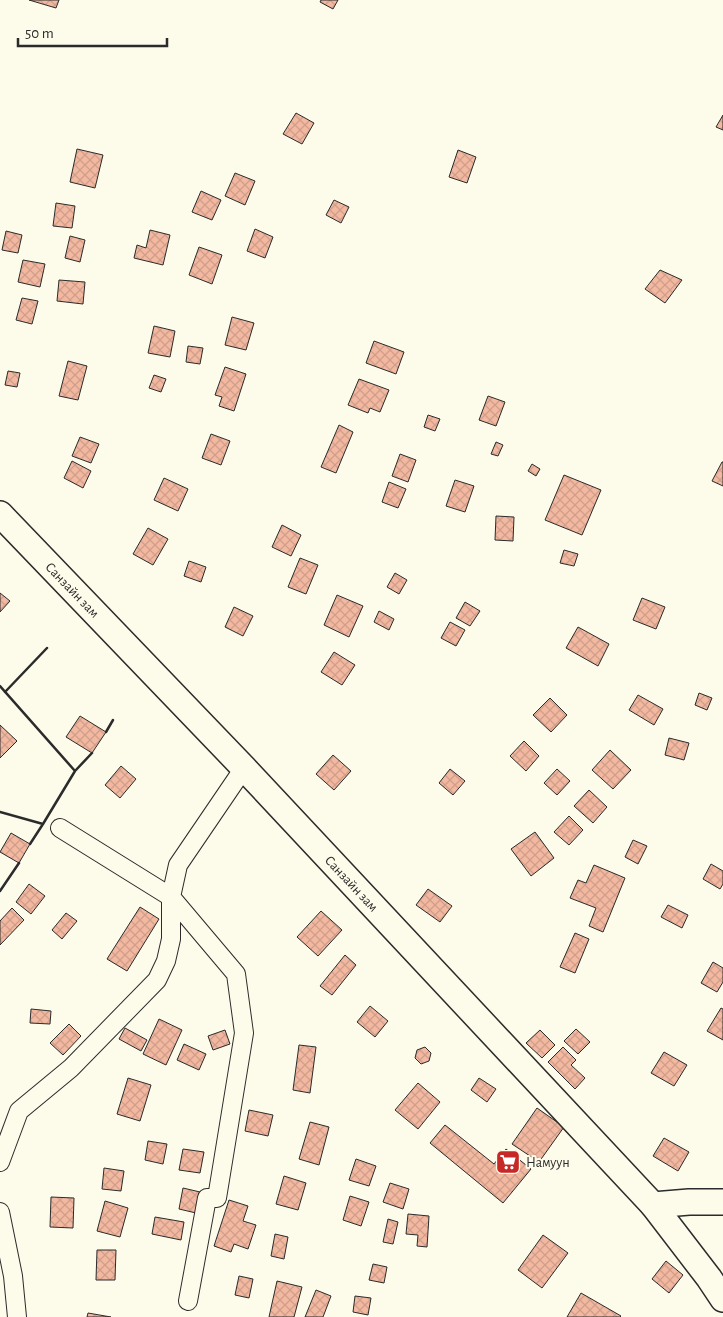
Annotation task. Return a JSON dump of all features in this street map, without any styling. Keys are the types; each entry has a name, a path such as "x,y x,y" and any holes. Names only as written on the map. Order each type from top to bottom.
{"main road":[{"name":"Санзайн зам","path":"0,514 244,768 653,1205 723,1299"},
{"path":"653,1205 723,1202"}],"street":[{"path":"0,1162 19,1111 71,1068 157,980 166,961 171,939 171,897 178,866 244,768"},
{"path":"60,828 171,897 236,974 244,1033 217,1198 207,1198 188,1301"},
{"path":"0,1212 13,1276 17,1317"}],"building":[{"path":"29,0 59,0 56,8"},
{"path":"321,0 338,0 333,9 320,2"},
{"path":"296,113 314,123 302,144 283,134"},
{"path":"723,115 723,130 716,127"},
{"path":"77,149 103,155 95,188 70,182"},
{"path":"458,150 476,157 467,183 449,177"},
{"path":"235,173 255,181 245,205 225,196"},
{"path":"201,191 221,200 212,220 192,212"},
{"path":"334,200 349,207 341,223 326,215"},
{"path":"56,203 75,206 72,228 53,226"},
{"path":"255,229 273,237 265,258 247,251"},
{"path":"150,230 170,235 163,265 134,258 137,245 146,248"},
{"path":"6,231 22,235 18,253 2,250"},
{"path":"70,236 85,240 80,262 65,258"},
{"path":"199,247 222,255 212,284 189,275"},
{"path":"23,260 45,264 40,287 18,282"},
{"path":"660,270 682,280 665,303 645,289"},
{"path":"59,280 85,282 83,304 57,301"},
{"path":"22,298 38,301 32,324 16,320"},
{"path":"232,317 254,323 246,350 225,345"},
{"path":"154,326 175,331 170,357 148,353"},
{"path":"374,341 404,352 396,374 366,363"},
{"path":"188,346 203,348 200,364 186,362"},
{"path":"68,361 87,366 78,400 59,396"},
{"path":"225,367 246,374 234,411 219,406 222,397 215,395"},
{"path":"8,371 20,373 17,387 5,385"},
{"path":"154,375 166,379 161,392 149,388"},
{"path":"359,379 389,390 380,412 370,408 368,413 348,405"},
{"path":"488,396 505,402 496,426 479,420"},
{"path":"428,415 440,419 435,431 424,427"},
{"path":"339,425 353,432 336,473 321,467"},
{"path":"211,434 230,441 221,465 202,458"},
{"path":"80,437 99,444 91,463 72,456"},
{"path":"496,442 503,445 498,456 491,454"},
{"path":"400,454 416,460 408,482 392,476"},
{"path":"72,461 91,471 83,488 64,478"},
{"path":"723,462 723,486 712,481"},
{"path":"532,464 540,469 536,476 528,471"},
{"path":"564,475 601,490 582,535 545,520"},
{"path":"164,478 188,489 178,511 154,500"},
{"path":"455,480 474,486 465,512 446,506"},
{"path":"389,482 406,489 398,508 382,502"},
{"path":"496,516 514,517 513,541 495,540"},
{"path":"282,525 301,535 291,556 272,547"},
{"path":"148,528 168,539 153,565 133,554"},
{"path":"564,550 578,554 574,566 560,563"},
{"path":"300,558 318,565 306,594 288,587"},
{"path":"189,561 206,567 201,582 184,576"},
{"path":"395,573 407,580 399,594 387,587"},
{"path":"0,593 10,601 0,612"},
{"path":"337,595 363,606 349,637 324,625"},
{"path":"642,598 665,607 656,629 633,620"},
{"path":"465,602 480,611 470,626 456,618"},
{"path":"234,607 253,616 243,636 225,627"},
{"path":"379,611 394,619 389,630 374,622"},
{"path":"450,622 465,630 456,646 441,638"},
{"path":"578,627 609,644 598,666 566,648"},
{"path":"334,652 355,665 342,685 321,672"},
{"path":"699,693 712,698 707,710 695,705"},
{"path":"638,695 663,709 654,725 629,710"},
{"path":"550,698 567,715 551,732 533,715"},
{"path":"80,716 106,732 92,753 66,737"},
{"path":"0,725 17,741 0,758"},
{"path":"669,738 689,743 684,760 665,755"},
{"path":"524,741 539,756 526,771 510,756"},
{"path":"610,750 631,770 613,789 592,770"},
{"path":"333,755 351,771 334,790 316,774"},
{"path":"121,766 136,779 120,798 105,785"},
{"path":"450,769 465,781 453,795 439,783"},
{"path":"557,769 570,781 557,795 544,783"},
{"path":"589,790 607,807 593,823 574,806"},
{"path":"569,816 583,830 569,845 554,832"},
{"path":"535,832 554,858 531,876 511,849"},
{"path":"11,833 30,844 19,863 0,852"},
{"path":"633,840 647,846 638,864 625,857"},
{"path":"711,864 723,871 723,884 720,889 703,879"},
{"path":"594,865 625,878 603,932 589,926 596,908 570,898 578,880 586,883"},
{"path":"29,884 45,896 31,914 16,902"},
{"path":"428,889 452,906 440,922 416,905"},
{"path":"668,905 688,915 682,928 661,917"},
{"path":"140,907 159,919 127,971 107,959"},
{"path":"12,908 24,920 0,945 0,921"},
{"path":"321,911 342,930 318,956 297,937"},
{"path":"66,913 77,921 62,939 52,930"},
{"path":"575,933 589,939 575,973 560,967"},
{"path":"345,955 356,965 332,995 320,986"},
{"path":"713,962 723,968 723,982 717,992 701,983"},
{"path":"370,1006 388,1021 375,1037 357,1022"},
{"path":"721,1008 723,1009 723,1040 707,1031"},
{"path":"31,1009 51,1011 50,1024 30,1023"},
{"path":"159,1019 182,1030 166,1065 143,1054"},
{"path":"69,1024 81,1036 63,1055 50,1043"},
{"path":"125,1028 147,1040 141,1051 119,1039"},
{"path":"576,1029 590,1042 578,1054 564,1041"},
{"path":"225,1030 230,1044 213,1050 208,1036"},
{"path":"540,1030 555,1045 542,1058 526,1043"},
{"path":"184,1044 206,1054 199,1070 177,1060"},
{"path":"299,1045 316,1047 310,1093 293,1090"},
{"path":"425,1047 431,1053 429,1061 421,1064 415,1058 417,1050"},
{"path":"563,1047 576,1060 571,1065 585,1078 575,1089 548,1062"},
{"path":"664,1052 687,1065 674,1086 651,1073"},
{"path":"128,1078 151,1085 140,1121 117,1114"},
{"path":"479,1078 496,1089 487,1102 471,1090"},
{"path":"418,1083 440,1102 418,1129 395,1110"},
{"path":"537,1108 564,1127 539,1162 512,1144"},
{"path":"249,1110 273,1115 268,1136 245,1131"},
{"path":"310,1122 329,1127 319,1165 299,1159"},
{"path":"445,1125 494,1164 506,1149 531,1169 503,1203 430,1143"},
{"path":"664,1138 689,1152 678,1171 653,1156"},
{"path":"148,1141 167,1144 163,1164 145,1160"},
{"path":"183,1149 204,1152 200,1173 179,1170"},
{"path":"356,1159 376,1166 369,1186 349,1180"},
{"path":"104,1168 124,1171 121,1191 102,1189"},
{"path":"284,1176 306,1183 298,1210 276,1204"},
{"path":"390,1183 409,1189 403,1209 383,1202"},
{"path":"183,1188 200,1192 196,1213 179,1209"},
{"path":"350,1196 369,1202 361,1226 343,1220"},
{"path":"51,1197 74,1198 73,1228 50,1227"},
{"path":"229,1200 248,1206 243,1221 256,1225 248,1249 234,1244 231,1252 214,1246"},
{"path":"105,1201 128,1208 120,1237 97,1231"},
{"path":"408,1214 429,1216 427,1247 417,1246 418,1235 406,1234"},
{"path":"155,1217 184,1222 181,1240 152,1234"},
{"path":"388,1219 398,1222 393,1244 383,1242"},
{"path":"275,1234 288,1237 284,1259 271,1256"},
{"path":"543,1235 568,1253 542,1288 518,1270"},
{"path":"97,1250 116,1250 115,1280 96,1280"},
{"path":"666,1261 683,1275 669,1293 652,1279"},
{"path":"373,1264 387,1267 384,1283 369,1280"},
{"path":"239,1276 253,1279 249,1298 235,1295"},
{"path":"277,1281 302,1287 294,1317 269,1317"},
{"path":"316,1290 331,1296 323,1317 305,1317"},
{"path":"581,1293 621,1316 567,1317"},
{"path":"355,1296 371,1298 368,1315 353,1312"},
{"path":"88,1313 111,1317 87,1317"}],"wall":[{"path":"5,692 47,648"},
{"path":"0,686 75,771 43,824 0,812"},
{"path":"106,732 113,720"},
{"path":"75,771 92,753"},
{"path":"30,844 43,824"},
{"path":"0,891 19,863"}],"place":[{"name":"Намуун","path":"508,1162"}]}
